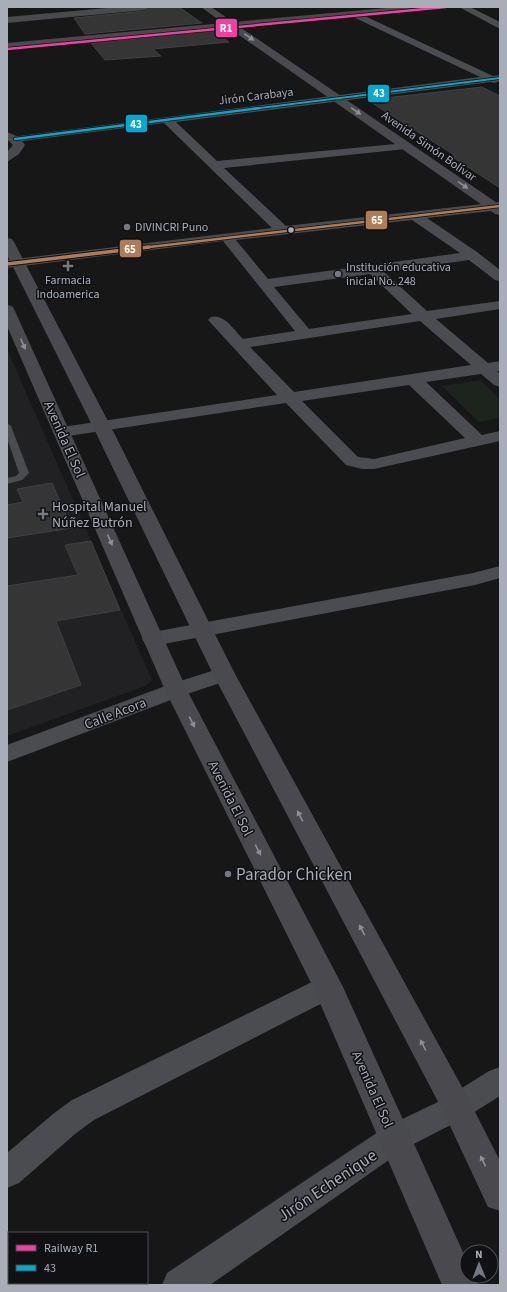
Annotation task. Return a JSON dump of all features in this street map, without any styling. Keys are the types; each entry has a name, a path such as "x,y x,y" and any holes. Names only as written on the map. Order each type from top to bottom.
{"street":[{"path":"7,15 93,7"},
{"path":"7,20 146,7"},
{"name":"Avenida Simón Bolívar","path":"205,7 498,208"},
{"name":"Avenida Simón Bolívar","path":"219,7 367,106"},
{"path":"7,46 426,7"},
{"path":"462,7 500,26"},
{"path":"354,14 498,80"},
{"name":"Jirón Carabaya","path":"11,137 167,120 498,80"},
{"path":"167,120 282,230"},
{"path":"7,158 15,152 19,146 11,137"},
{"path":"214,165 406,146"},
{"path":"12,263 414,215 498,208"},
{"path":"414,215 472,255 500,277"},
{"path":"226,237 266,284 305,334"},
{"path":"7,242 12,263 101,425 224,674 457,1108 500,1196"},
{"path":"266,284 472,255"},
{"path":"373,269 424,317 492,367 500,382"},
{"path":"240,344 500,305"},
{"name":"Avenida El Sol","path":"7,309 176,690 328,987 460,1285"},
{"path":"216,320 352,461 362,464 374,464 500,436"},
{"path":"62,432 288,396 492,367"},
{"path":"413,378 478,441"},
{"path":"153,639 475,579 500,572"},
{"name":"Calle Acora","path":"7,754 176,690 224,674"},
{"path":"7,1173 64,1124 83,1110 328,987"},
{"name":"Jirón Echenique","path":"180,1285 395,1138 457,1108 500,1080"}],"lane":[{"path":"7,426 24,473 22,477 7,481"}],"shaded area":[{"name":"Hospital Manuel Núñez Butrón","path":"7,349 152,680 145,686 7,736"},
{"path":"480,380 500,399 500,418 479,422 442,386"}],"building":[{"path":"150,7 179,7 202,23 85,34 74,18 145,11"},
{"path":"213,31 229,42 153,49 161,56 105,60 91,43"},
{"path":"482,87 500,96 500,188 451,156 456,156 367,100"},
{"path":"52,483 72,528 7,538 7,505 23,502 17,489"},
{"path":"91,541 120,610 56,621 81,685 7,710 7,586 78,575 65,545"}],"rail line":[{"name":"R1","path":"7,49 446,7"}],"transit line":[{"name":"43","path":"15,139 500,78"},
{"name":"65","path":"7,264 226,237 500,206"}],"place":[{"name":"DIVINCRI Puno","path":"127,227"},
{"name":"Farmacia Indoamerica","path":"68,266"},
{"name":"Institución educativa inicial No. 248","path":"338,274"},
{"name":"Hospital Manuel Núñez Butrón","path":"43,514"},
{"name":"Parador Chicken","path":"228,874"}]}
